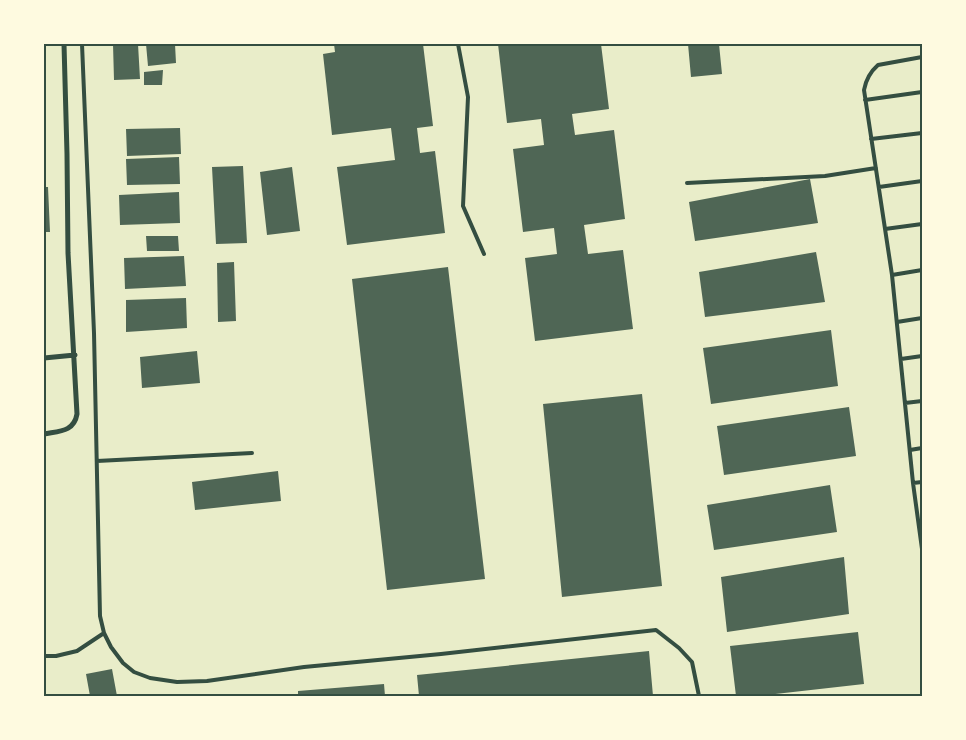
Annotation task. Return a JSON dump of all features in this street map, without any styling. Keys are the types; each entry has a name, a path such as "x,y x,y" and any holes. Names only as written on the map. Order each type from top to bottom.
{"street":[{"path":"44,434 68,429 73,426 77,414 68,253 68,154 64,44"},
{"path":"44,358 74,355"}],"lane":[{"path":"82,44 94,333 100,616 104,633 111,647 123,663 134,672 150,678 177,682 207,682 304,667 656,630 679,648 692,662 699,696"},
{"path":"458,44 468,97 463,206 484,254"},
{"path":"922,57 878,65 866,79 864,90 892,275 910,450 920,515 922,549"},
{"path":"865,100 922,92"},
{"path":"871,139 922,133"},
{"path":"687,183 825,176 876,168"},
{"path":"879,187 922,181"},
{"path":"885,229 922,224"},
{"path":"892,275 922,270"},
{"path":"896,322 922,318"},
{"path":"901,359 922,356"},
{"path":"905,403 922,401"},
{"path":"910,450 922,448"},
{"path":"97,461 252,453"},
{"path":"914,483 922,482"},
{"path":"44,656 56,656 77,651 104,633"}],"building":[{"path":"113,44 138,44 140,79 114,80"},
{"path":"146,44 175,44 176,63 148,66"},
{"path":"334,44 423,44 433,126 417,128 420,153 435,151 445,233 347,245 337,167 395,160 391,128 332,135 323,54 335,52"},
{"path":"498,44 601,44 609,109 572,114 575,135 614,130 625,219 584,225 588,254 623,250 633,329 535,341 525,258 557,254 554,228 523,232 513,149 544,145 541,119 507,123"},
{"path":"688,44 719,44 722,74 691,77"},
{"path":"163,70 162,85 144,85 144,72"},
{"path":"180,128 181,154 127,156 126,129"},
{"path":"179,157 180,184 127,185 126,159"},
{"path":"243,166 247,243 216,244 212,167"},
{"path":"292,167 300,231 267,235 260,172"},
{"path":"810,179 818,223 695,241 689,202"},
{"path":"44,187 48,187 50,232 44,232"},
{"path":"179,192 180,223 120,225 119,195"},
{"path":"146,236 178,236 179,251 147,251"},
{"path":"816,252 825,302 705,317 699,272"},
{"path":"184,256 186,286 125,289 124,258"},
{"path":"234,262 236,321 218,322 217,263"},
{"path":"448,267 485,579 387,590 352,279"},
{"path":"186,298 187,328 126,332 126,300"},
{"path":"831,330 838,386 711,404 703,348"},
{"path":"197,351 200,383 142,388 140,357"},
{"path":"642,394 662,586 562,597 543,404"},
{"path":"849,407 856,456 724,475 717,426"},
{"path":"278,471 281,501 195,510 192,482"},
{"path":"830,485 837,532 714,550 707,505"},
{"path":"844,557 849,614 727,632 721,577"},
{"path":"858,632 864,684 757,696 736,696 730,646"},
{"path":"649,651 653,696 419,696 417,675"},
{"path":"112,669 117,696 90,696 86,674"},
{"path":"384,684 385,696 298,696 298,691"}]}
